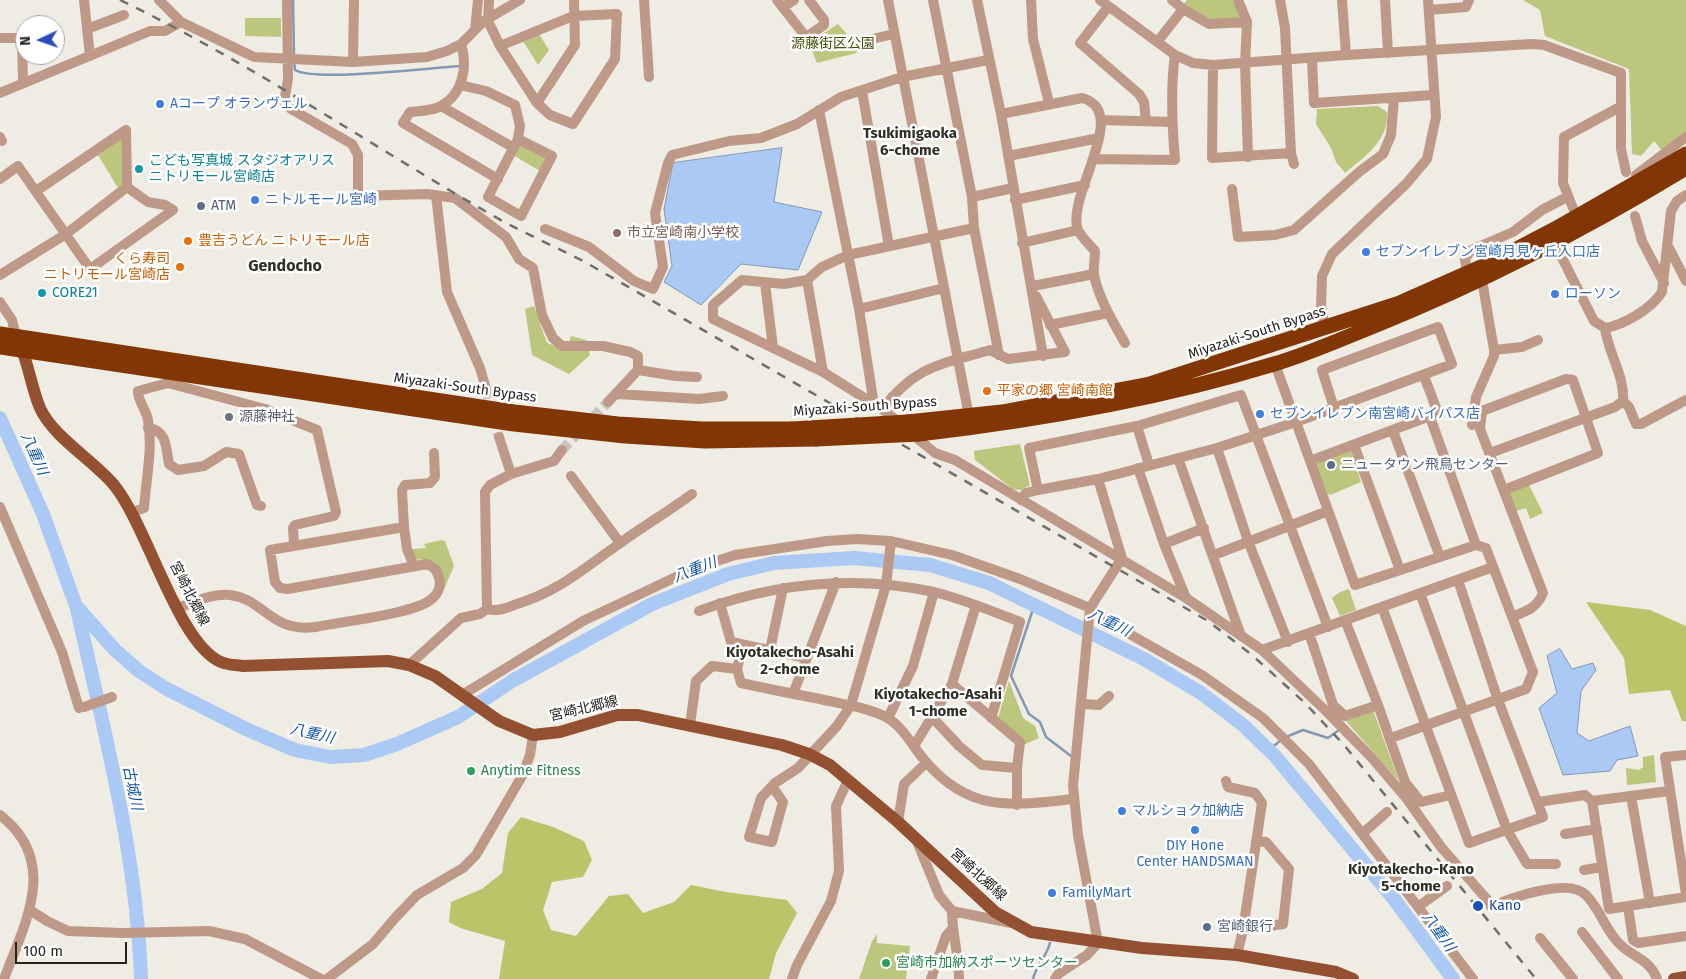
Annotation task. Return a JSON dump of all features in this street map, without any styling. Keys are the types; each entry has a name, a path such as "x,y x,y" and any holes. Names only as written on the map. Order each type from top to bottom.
{"highway":[{"name":"Miyazaki-South Bypass","path":"1,343 16,336 169,372 618,424 702,429 792,429 908,422 969,416 1048,405 1150,384 1397,304 1467,274 1516,250 1577,218 1686,154"},
{"name":"Miyazaki-South Bypass","path":"1,343 23,351 514,424 625,436 705,441 816,440 919,434 1078,411 1154,396 1275,364 1423,307 1482,280 1555,244 1686,168"}],"main road":[{"name":"宮崎北郷線","path":"16,336 23,351 40,409 51,425 114,485 132,512 189,631 203,649 221,662 243,666 388,661 409,665 435,676 499,721 533,735 560,732 617,715 638,715 782,745 809,754 830,765 898,822 995,912 1031,932 1098,943 1237,955 1336,972 1353,979"},
{"path":"1674,979 1686,977"}],"street":[{"path":"84,0 90,56"},
{"path":"159,0 181,22 254,57 353,62 427,57 461,44 474,30 520,0"},
{"path":"287,0 288,79 284,102 291,109 352,144 358,154 358,196 436,196 455,198 506,237 519,259 533,268 542,315 553,338 562,346 603,346 630,352 638,356 638,370 608,402"},
{"path":"353,62 354,0"},
{"path":"474,30 478,0"},
{"path":"489,0 488,21 500,46 537,103 550,115 572,124 615,59 617,14 573,16 500,46"},
{"path":"537,103 575,45 574,0"},
{"path":"644,0 649,77"},
{"path":"794,0 780,3 806,37 824,25 824,20 809,0"},
{"path":"888,0 944,288 956,360 969,416"},
{"path":"933,0 972,197 974,228 999,355"},
{"path":"977,0 988,60 1001,114 1043,356"},
{"path":"1031,0 1033,39 1049,103"},
{"path":"1172,0 1183,9 1209,24 1247,22"},
{"path":"1238,0 1247,22 1245,64 1248,157"},
{"path":"1280,0 1285,28 1291,153 1294,164"},
{"path":"1342,0 1346,55"},
{"path":"1384,0 1388,53"},
{"path":"1325,328 1321,306 1322,276 1336,250 1406,184 1427,159 1436,117 1428,5 1466,7 1469,0"},
{"path":"1146,121 1144,102 1139,94 1080,43 1104,3 1175,54 1193,63 1213,66 1431,49 1544,45 1619,71 1622,75 1620,107 1621,148 1626,172"},
{"path":"1158,41 1183,9"},
{"path":"87,29 124,15"},
{"path":"0,93 150,30 165,30 181,22"},
{"path":"859,42 894,34"},
{"path":"0,38 22,38 23,83"},
{"path":"461,44 465,58 460,85 456,93 441,106 430,110 410,112 403,123 498,180"},
{"path":"1094,159 1174,160 1172,75 1175,54"},
{"path":"1312,59 1314,103 1433,94"},
{"path":"545,229 589,247 634,281 652,288 663,267 655,213 672,155 729,141 762,138 796,124 841,97 902,77 988,60"},
{"path":"1213,66 1212,158 1291,153"},
{"path":"441,106 516,143 552,156 521,216 488,197 516,143 520,126 514,105 486,91 460,85"},
{"path":"862,91 889,246"},
{"path":"1001,114 1082,98 1092,101 1098,108 1101,120 1099,138 1094,159 1079,201 1078,230 1095,251 1094,274 1108,313 1125,343"},
{"path":"1232,189 1238,237 1275,235 1294,230 1359,172 1383,154 1392,135 1394,98"},
{"path":"1577,218 1563,183 1564,137 1620,107"},
{"path":"820,110 878,407"},
{"path":"1101,120 1172,122"},
{"path":"36,191 126,130 127,187"},
{"path":"1608,200 1620,184 1640,173 1686,137"},
{"path":"1008,156 1099,138"},
{"path":"0,179 18,166 90,269 173,210 165,205 148,202 127,187"},
{"path":"1015,200 1084,185"},
{"path":"0,275 66,234 127,187"},
{"path":"972,197 1013,188"},
{"path":"1555,244 1594,321 1605,328 1612,327 1646,309 1657,300 1662,292 1671,210 1677,201 1686,195"},
{"path":"436,196 447,292 480,368 486,389"},
{"path":"1467,274 1464,259 1466,254 1508,235 1542,210 1567,197"},
{"path":"1636,216 1642,241 1664,282"},
{"path":"974,228 848,255 822,267 808,280 784,284 742,280 713,305 713,319 823,372 878,407 935,453 955,460 1122,558 1186,598 1262,650 1372,758 1407,799 1441,847 1491,904 1490,907 1512,898 1548,890 1576,889 1585,893 1617,942 1652,967 1657,979"},
{"path":"1022,243 1078,230"},
{"path":"1508,235 1516,250"},
{"path":"1667,244 1686,281"},
{"path":"1031,282 1094,274"},
{"path":"808,280 823,372"},
{"path":"1472,425 1476,397 1494,356 1482,280"},
{"path":"878,407 920,372 990,350 1008,359 1065,352 1050,325 1031,282"},
{"path":"766,283 774,347"},
{"path":"859,309 944,288"},
{"path":"0,302 12,320 16,336"},
{"path":"1050,325 1108,313"},
{"path":"1021,500 1026,493 1098,479 1217,448 1256,436 1424,376 1452,364 1438,327 1322,370 1334,408"},
{"path":"1490,453 1586,416 1615,407 1622,401 1624,389 1606,342 1605,328"},
{"path":"1494,350 1522,347 1538,340"},
{"path":"1275,364 1355,585 1476,545 1486,548 1533,672 1526,689 1391,738"},
{"path":"638,370 697,377"},
{"path":"132,512 144,508 148,428 145,410 138,401 138,391 169,372 317,430 336,512 334,516 295,525 293,528 294,546"},
{"path":"1310,461 1438,413 1424,376"},
{"path":"1504,490 1598,453 1573,380 1566,379 1482,411 1480,429 1543,593 1539,602 1532,609 1512,617"},
{"path":"617,394 699,399 723,396"},
{"path":"1038,490 1029,448 1138,426 1241,395 1328,627"},
{"path":"1622,401 1629,407 1636,424 1641,424 1686,400"},
{"path":"1430,417 1476,545"},
{"path":"1138,426 1149,465"},
{"path":"148,428 157,429 162,433 169,464 178,470 204,466 226,452 239,454 257,505 261,506"},
{"path":"1393,431 1440,557"},
{"path":"499,437 511,474"},
{"path":"1354,445 1400,570"},
{"path":"1217,448 1248,541 1288,642"},
{"path":"487,609 485,492 490,485 511,474 554,461 562,450"},
{"path":"414,566 407,549 402,490 405,486 430,482 435,477 434,453"},
{"path":"1178,458 1214,555 1241,636"},
{"path":"1138,468 1164,544 1186,598"},
{"path":"571,476 620,543"},
{"path":"1056,979 1058,974 1087,955 1098,943 1078,835 1074,799 1089,612 1122,558 1098,479"},
{"path":"409,665 461,618 480,614 487,609 496,611 538,598 570,581 620,543 661,517 692,494"},
{"path":"0,507 62,652 81,707 112,697"},
{"path":"1214,555 1328,511"},
{"path":"178,608 206,597 232,595 244,599 280,623 301,629 417,607 430,600 440,587 438,574 434,567 427,564 288,589 280,588 273,572 270,550 404,527"},
{"path":"1164,544 1204,528"},
{"path":"462,695 583,621 693,569 735,555 795,545 857,539 952,555 987,566 1089,612 1202,675 1263,718 1310,764 1473,979"},
{"path":"772,786 783,802 772,842 749,837 761,798 772,786 798,768 837,726 850,705 886,582 891,545"},
{"path":"1262,650 1493,567"},
{"path":"1382,607 1469,843 1507,830 1543,817 1498,700 1458,580"},
{"path":"793,694 836,582"},
{"path":"699,611 720,603 782,588 836,582 886,582 934,592 976,605 1020,622 991,718"},
{"path":"770,650 782,588"},
{"path":"888,718 912,666 934,592"},
{"path":"1420,593 1507,830 1527,864 1556,864"},
{"path":"720,603 731,642 806,658"},
{"path":"914,746 952,684 976,605"},
{"path":"1345,620 1391,738 1405,782 1421,802 1451,795"},
{"path":"1309,633 1333,705 1345,716 1378,705"},
{"path":"743,645 737,670 741,683 850,705 888,718 914,746 926,763 950,785 975,798 994,804 1017,805 1074,799"},
{"path":"690,725 696,681 712,666 737,670"},
{"path":"952,684 1020,742 1017,768 1017,805"},
{"path":"1083,704 1099,705 1109,696"},
{"path":"932,717 959,746 982,765 1017,768"},
{"path":"326,979 373,944 394,918 417,895 463,868 476,855 522,776 530,755 533,735"},
{"path":"1538,802 1575,795 1585,795 1592,801 1609,910 1686,896 1664,757 1686,755"},
{"path":"898,822 904,784 926,763"},
{"path":"792,979 797,965 831,901 839,872 836,806 848,780"},
{"path":"1226,781 1228,787 1255,793 1262,803 1244,930 1237,955"},
{"path":"1592,801 1669,791"},
{"path":"1631,796 1650,903"},
{"path":"1363,832 1387,812"},
{"path":"0,815 17,831 29,852 34,879 30,910 4,979"},
{"path":"1565,834 1597,829"},
{"path":"916,839 939,895 952,911 952,929 959,955 959,979"},
{"path":"1244,930 1283,924 1289,869 1266,842 1256,842"},
{"path":"1584,870 1602,867"},
{"path":"1419,906 1447,886"},
{"path":"1628,906 1633,940 1638,943 1686,936"},
{"path":"30,910 46,921 68,931 122,933 209,931 245,939 321,979"},
{"path":"952,911 1012,923"},
{"path":"930,979 946,936 952,929"},
{"path":"1582,932 1618,979"},
{"path":"1540,938 1572,979"}],"green space":[{"path":"1187,0 1234,0 1241,16 1239,19 1209,21 1183,5"},
{"path":"1523,0 1686,0 1686,132 1662,151 1654,141 1641,156 1632,154 1629,69 1545,36 1540,10"},
{"path":"245,18 281,18 281,37 245,36"},
{"name":"源藤街区公園","path":"838,24 859,48 856,53 817,63 809,43"},
{"path":"539,34 549,50 538,65 523,41"},
{"path":"1378,106 1387,112 1387,122 1380,140 1368,154 1345,173 1336,162 1331,148 1316,124 1317,109"},
{"path":"121,136 122,185 118,188 98,155"},
{"path":"521,144 546,157 540,171 513,155"},
{"path":"534,306 547,343 567,350 571,336 586,340 590,355 569,374 532,355 525,309"},
{"path":"1020,444 1030,485 1021,490 1013,489 975,460 974,451"},
{"path":"1348,450 1351,452 1361,482 1330,495 1327,493 1315,463"},
{"path":"1529,485 1543,513 1530,519 1526,508 1516,511 1508,493"},
{"path":"441,540 445,541 454,566 444,589 424,560 415,559 413,549 426,548 424,544"},
{"path":"1349,589 1356,610 1340,616 1332,598 1340,592"},
{"path":"1586,602 1650,610 1686,626 1686,721 1682,721 1670,690 1629,694 1624,658"},
{"path":"1009,681 1023,718 1035,726 1039,738 1023,745 998,718"},
{"path":"1373,710 1399,781 1346,721"},
{"path":"1654,755 1656,782 1627,785 1626,768 1639,770 1643,767 1643,757"},
{"path":"521,817 553,827 584,841 592,860 583,877 552,882 543,910 551,930 576,936 609,896 628,894 643,913 674,902 691,885 726,892 787,900 797,913 776,953 769,979 499,979 505,941 460,928 449,922 451,902 482,889 502,873 508,833"},
{"name":"宮崎市加納スポーツセンター","path":"877,934 877,943 910,946 906,979 859,979 872,941"}],"water":[{"path":"782,148 774,202 822,212 798,270 741,264 701,305 664,282 672,266 664,209 673,163"},
{"path":"1560,649 1572,669 1593,663 1596,670 1581,691 1577,733 1589,741 1630,726 1638,756 1617,760 1610,771 1563,775 1539,708 1557,693 1547,656"}],"waterway":[{"path":"293,0 294,56"},
{"path":"294,61 295,70 325,75 348,75 460,66"},
{"name":"八重川","path":"0,418 43,514 76,606 115,650 139,671 165,688 248,730 295,750 330,757 364,755 397,744 458,717 512,681 652,604 728,574 774,563 854,558 930,565 989,583 1144,659 1201,693 1243,725 1275,756 1394,899 1453,979"},
{"path":"1035,603 1011,676 1029,714 1040,722 1046,737 1071,756"},
{"name":"古城川","path":"77,609 118,793 126,839 138,932 141,979"},
{"path":"1286,737 1303,730 1328,738 1339,730"},
{"path":"1269,750 1281,740"},
{"path":"1033,979 1036,969 1050,943"}],"tunnel":[{"path":"486,389 499,437"},
{"path":"562,450 608,402"}],"railway":[{"path":"120,0 168,24 261,76 490,214 585,262 1208,621 1252,655 1305,703 1344,745 1536,979"}],"place":[{"name":"Aコープ オランヴェル","path":"160,104"},
{"name":"こども写真城 スタジオアリス ニトリモール宮崎店","path":"139,169"},
{"name":"ニトルモール宮崎","path":"255,200"},
{"name":"ATM","path":"201,206"},
{"name":"市立宮崎南小学校","path":"617,233"},
{"name":"豊吉うどん ニトリモール店","path":"188,241"},
{"name":"セブンイレブン宮崎月見ヶ丘入口店","path":"1366,252"},
{"name":"くら寿司 ニトリモール宮崎店","path":"180,267"},
{"name":"CORE21","path":"42,293"},
{"name":"ローソン","path":"1555,294"},
{"name":"平家の郷 宮崎南館","path":"987,391"},
{"name":"セブンイレブン南宮崎バイパス店","path":"1260,414"},
{"name":"源藤神社","path":"229,417"},
{"name":"ニュータウン飛鳥センター","path":"1331,465"},
{"name":"Anytime Fitness","path":"471,771"},
{"name":"マルショク加納店","path":"1122,811"},
{"name":"DIY Hone Center HANDSMAN","path":"1195,830"},
{"name":"FamilyMart","path":"1052,893"},
{"name":"Kano","path":"1478,906"},
{"name":"宮崎銀行","path":"1207,927"},
{"name":"宮崎市加納スポーツセンター","path":"886,963"}],"district":[{"name":"Tsukimigaoka 6-chome","path":"910,142"},
{"name":"Gendocho","path":"285,267"},
{"name":"Kiyotakecho-Asahi 2-chome","path":"790,662"},
{"name":"Kiyotakecho-Asahi 1-chome","path":"938,704"},
{"name":"Kiyotakecho-Kano 5-chome","path":"1411,878"}]}
